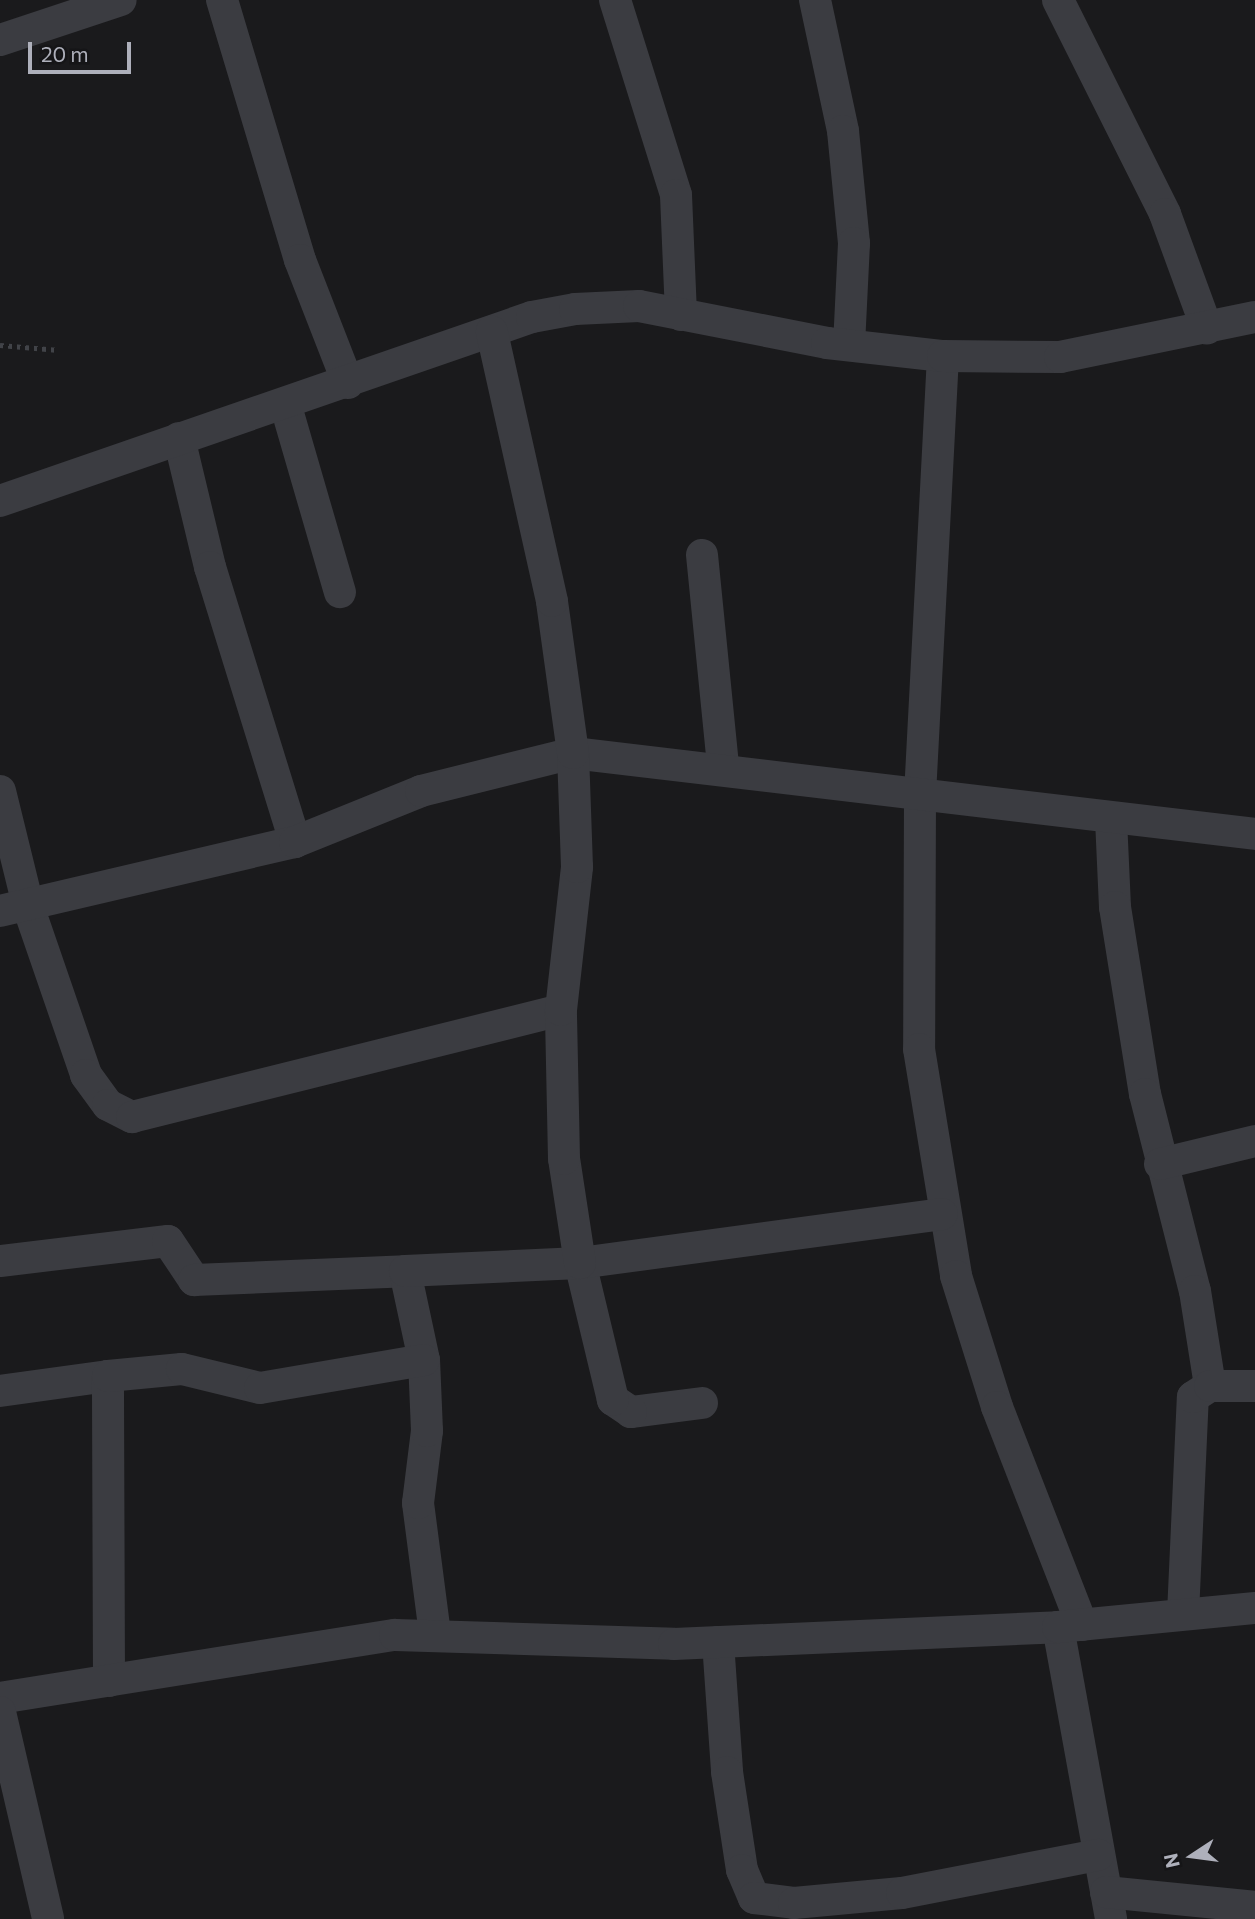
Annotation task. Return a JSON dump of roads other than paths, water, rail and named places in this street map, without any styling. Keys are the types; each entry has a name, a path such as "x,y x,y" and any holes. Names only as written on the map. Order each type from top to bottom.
{"street":[{"path":"0,40 121,0"},
{"path":"222,0 300,260 348,383"},
{"path":"615,0 676,195 681,315"},
{"path":"815,0 842,131 854,243 849,345"},
{"path":"1058,0 1165,214 1207,329"},
{"path":"0,501 179,438 348,383 532,317 608,304 849,345 943,356 1060,357 1207,329 1255,317"},
{"path":"492,332 552,601 573,754 577,866 561,1010 564,1160 580,1263 613,1400 631,1412 702,1403"},
{"path":"943,356 920,797 919,1037 942,1214 997,1407 1070,1626 1098,1855 1109,1905 1255,1907"},
{"path":"285,403 340,592"},
{"path":"179,438 214,580 295,842"},
{"path":"702,555 723,767"},
{"path":"14,910 295,842 421,791 573,754 723,767 920,797 1255,834"},
{"path":"0,791 14,910 86,1075 108,1105 132,1118 561,1010"},
{"path":"1111,819 1115,907 1160,1164 1195,1291 1210,1386"},
{"path":"1160,1164 1255,1141"},
{"path":"0,1261 167,1241 194,1280 580,1263 942,1214"},
{"path":"405,1271 424,1360 427,1431 418,1503 435,1634"},
{"path":"0,1391 181,1369 260,1388 424,1360"},
{"path":"108,1376 109,1681"},
{"path":"1183,1614 1194,1397 1210,1386 1255,1386"},
{"path":"0,1698 435,1634 718,1642 1070,1626 1255,1608"},
{"path":"718,1642 727,1772 742,1870 754,1898 794,1903 890,1894 1098,1855"},
{"path":"0,1712 48,1919"}]}
